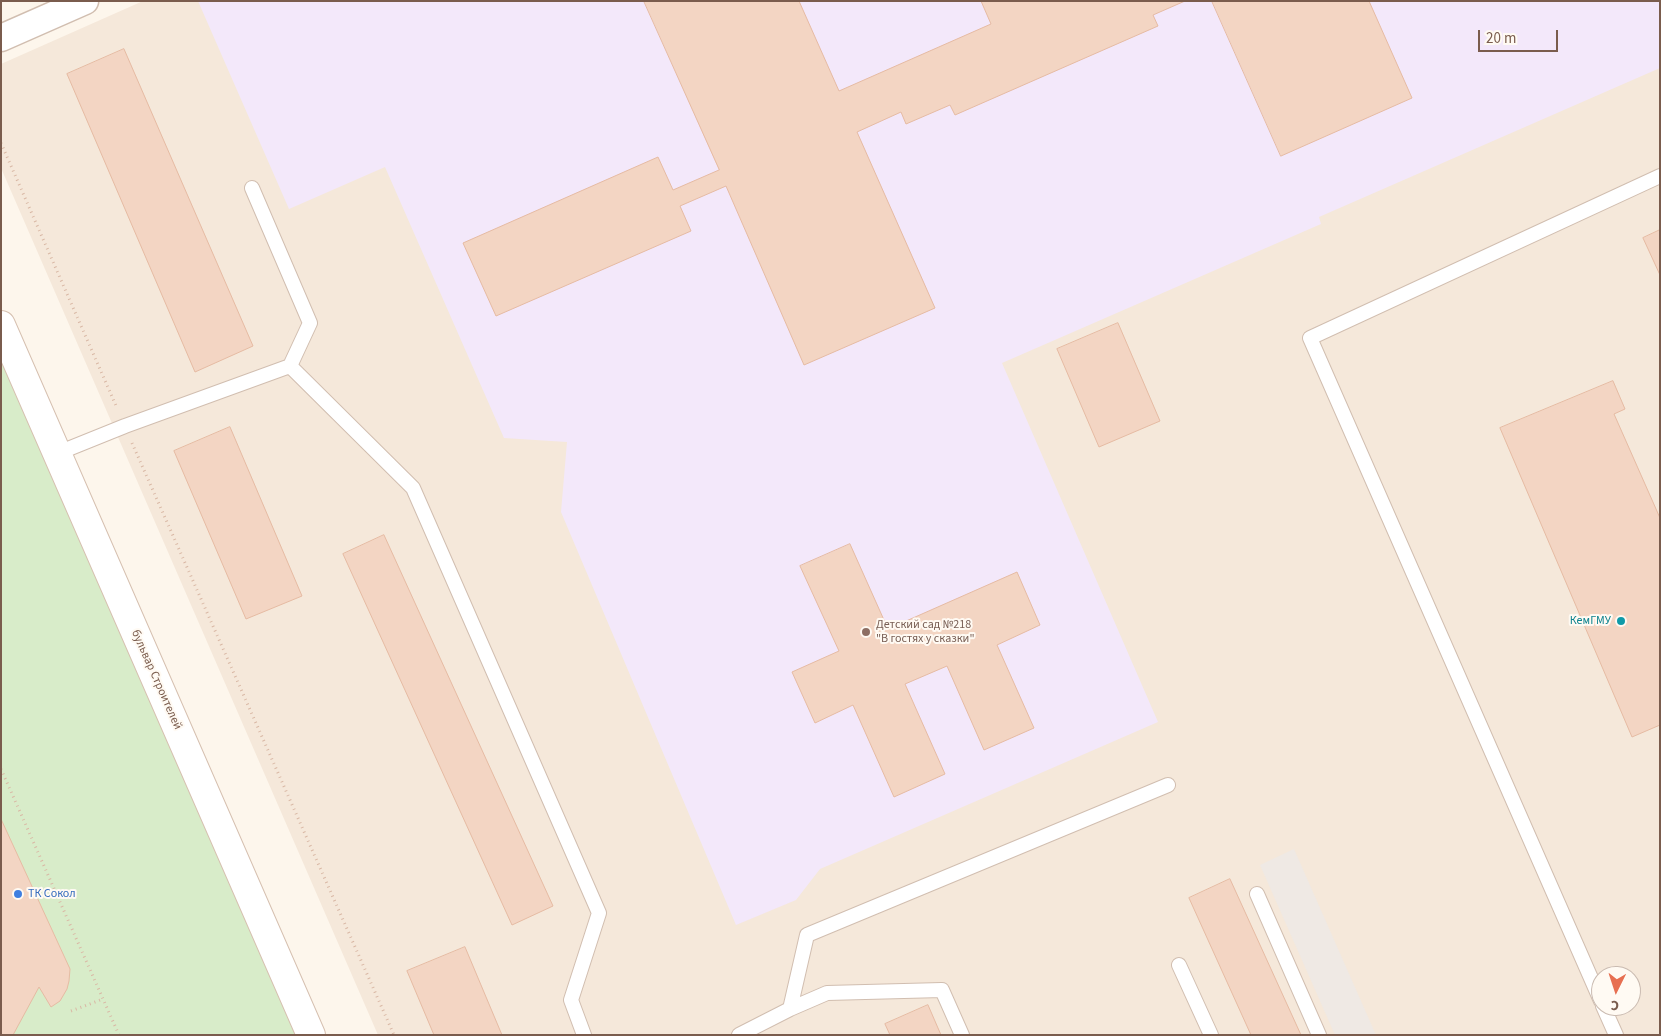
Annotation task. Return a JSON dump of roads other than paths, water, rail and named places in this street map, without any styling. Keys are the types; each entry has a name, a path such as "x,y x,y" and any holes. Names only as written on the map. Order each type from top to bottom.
{"street":[{"path":"1,38 86,1"},
{"name":"бульвар Строителей","path":"1,325 311,1035"}],"lane":[{"path":"1591,978 1310,338 1660,176"},
{"path":"58,453 125,426 290,366 310,323 252,188"},
{"path":"290,366 413,488 421,506 599,913 571,1000 584,1035"},
{"path":"790,1009 807,935 1168,784"},
{"path":"1257,894 1319,1035"},
{"path":"1179,966 1210,1035"},
{"path":"740,1035 759,1030 790,1009 827,994 942,990 962,1035"},
{"path":"1607,1016 1616,1035"}],"place":[{"name":"КемГМУ","path":"1621,621"},
{"name":"Детский сад №218 \"В гостях у сказки\"","path":"866,632"},
{"name":"ТК Сокол","path":"18,894"}]}
